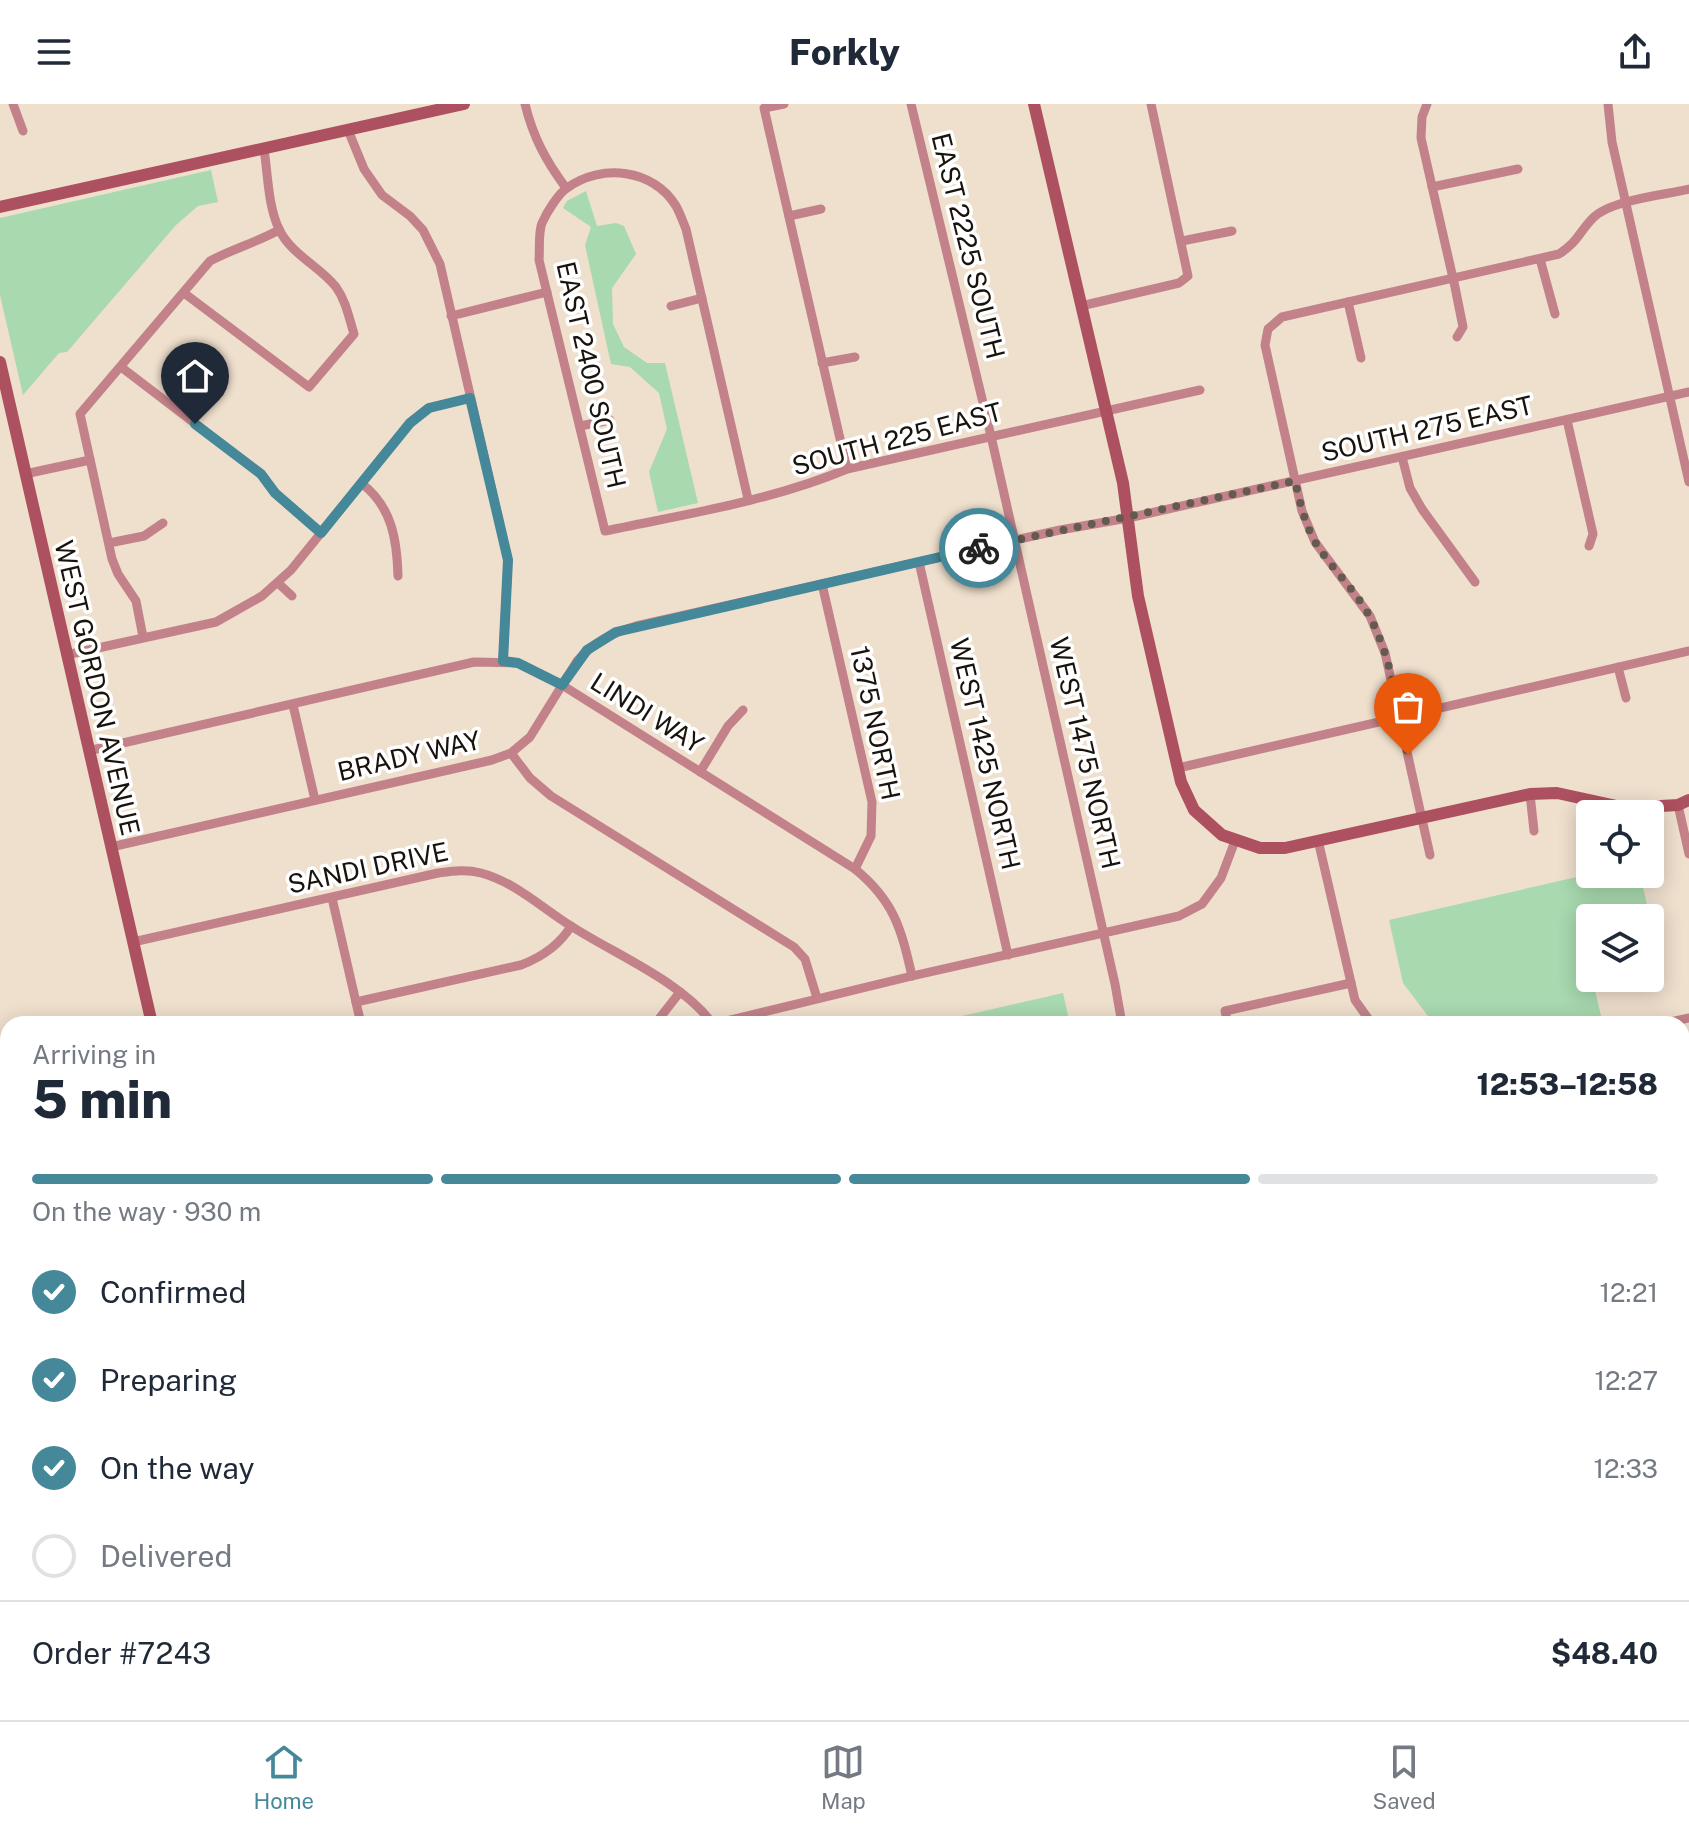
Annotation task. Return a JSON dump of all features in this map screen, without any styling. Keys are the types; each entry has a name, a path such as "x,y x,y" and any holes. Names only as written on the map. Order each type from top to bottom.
{"street":[{"path":"13,104 23,131"},
{"path":"0,207 464,104"},
{"path":"525,104 531,130 545,160 566,188 614,171 638,176 659,187 676,205 686,229 748,499"},
{"path":"784,104 764,108 847,469"},
{"name":"EAST 2225 SOUTH","path":"911,104 1004,493"},
{"path":"1034,104 1123,483 1143,621 1181,782 1194,810 1222,835 1235,841 1260,848 1285,848 1530,794 1557,793 1626,808 1683,803 1689,854"},
{"path":"1081,306 1179,283 1188,276 1151,104"},
{"path":"1427,104 1422,117 1421,138 1463,327 1457,337"},
{"path":"1608,104 1612,142 1689,482"},
{"path":"348,130 364,169 382,195 410,216 433,247 508,560 503,661"},
{"path":"184,293 309,387 354,334 344,301 334,285 295,251 279,230 271,200 264,149"},
{"path":"1432,187 1518,169"},
{"name":"EAST 2400 SOUTH","path":"566,188 541,225 539,260 605,531"},
{"path":"1430,855 1400,717 1378,634 1370,616 1315,542 1302,511 1265,345 1268,329 1282,317 1559,254 1574,244 1594,217 1607,208 1689,189"},
{"path":"789,216 821,209"},
{"path":"143,637 136,601 118,574 109,543 80,414 210,261 279,230"},
{"path":"1182,241 1232,231"},
{"path":"1540,259 1555,314"},
{"path":"451,316 547,292"},
{"path":"671,306 702,298"},
{"path":"1348,302 1361,358"},
{"path":"822,363 855,357"},
{"name":"WEST GORDON AVENUE","path":"0,362 150,1016"},
{"path":"121,367 261,474 275,493 321,533"},
{"name":"SOUTH 225 EAST","path":"605,531 808,486 847,469 1200,390"},
{"name":"SOUTH 275 EAST","path":"511,753 530,737 587,650 616,632 1014,540 1128,518 1689,392"},
{"path":"66,655 216,622 262,596 278,583 321,533 410,423 429,408 470,398"},
{"path":"580,426 610,420"},
{"path":"1567,420 1593,534 1589,546"},
{"path":"1402,457 1410,488 1422,509 1475,582"},
{"path":"25,474 90,460"},
{"path":"361,483 387,511 398,576"},
{"name":"WEST 1475 NORTH","path":"1004,493 1120,1016"},
{"path":"109,543 144,536 163,523"},
{"name":"WEST 1425 NORTH","path":"919,562 1008,955"},
{"path":"278,583 292,596"},
{"name":"1375 NORTH","path":"822,584 872,802 871,836 855,869"},
{"path":"1178,768 1689,651"},
{"name":"LINDI WAY","path":"88,751 474,662 518,663 562,685 855,869 887,900 904,938 912,976"},
{"path":"1618,667 1626,698"},
{"path":"293,705 315,800"},
{"path":"700,772 728,726 743,710"},
{"name":"BRADY WAY","path":"111,847 492,760 511,753 530,778 551,796 794,947 805,959 817,998"},
{"path":"1530,794 1534,831"},
{"path":"1318,840 1355,1000 1366,1016"},
{"name":"SANDI DRIVE","path":"746,1016 1179,916 1202,904 1221,878 1235,841"},
{"name":"SANDI DRIVE","path":"133,942 462,870 508,883 571,926 680,992 707,1016"},
{"path":"332,898 359,1016"},
{"path":"356,1002 521,965 539,958 558,944 571,926"},
{"path":"1226,1016 1225,1011 1351,983"},
{"path":"661,1016 680,992"}],"green space":[{"path":"211,170 218,202 198,206 176,225 67,352 59,353 23,395 0,295 0,218"},
{"path":"586,191 597,226 616,223 624,226 636,254 612,288 613,324 624,347 647,363 665,363 698,503 658,512 649,472 667,429 659,393 630,367 611,364 585,245 591,227 563,208 567,201"},
{"path":"1576,877 1576,888 1643,888 1647,904 1576,904 1576,992 1595,992 1601,1016 1428,1016 1403,983 1389,920"},
{"path":"1063,993 1068,1016 962,1016"}],"way so far":[{"path":"979,548 1295,481 1302,511 1315,542 1370,616 1378,634 1408,755"}],"route":[{"path":"195,424 261,474 275,493 321,533 410,423 429,408 470,398 508,560 503,661 518,663 562,685 587,650 616,632 979,548"}]}
